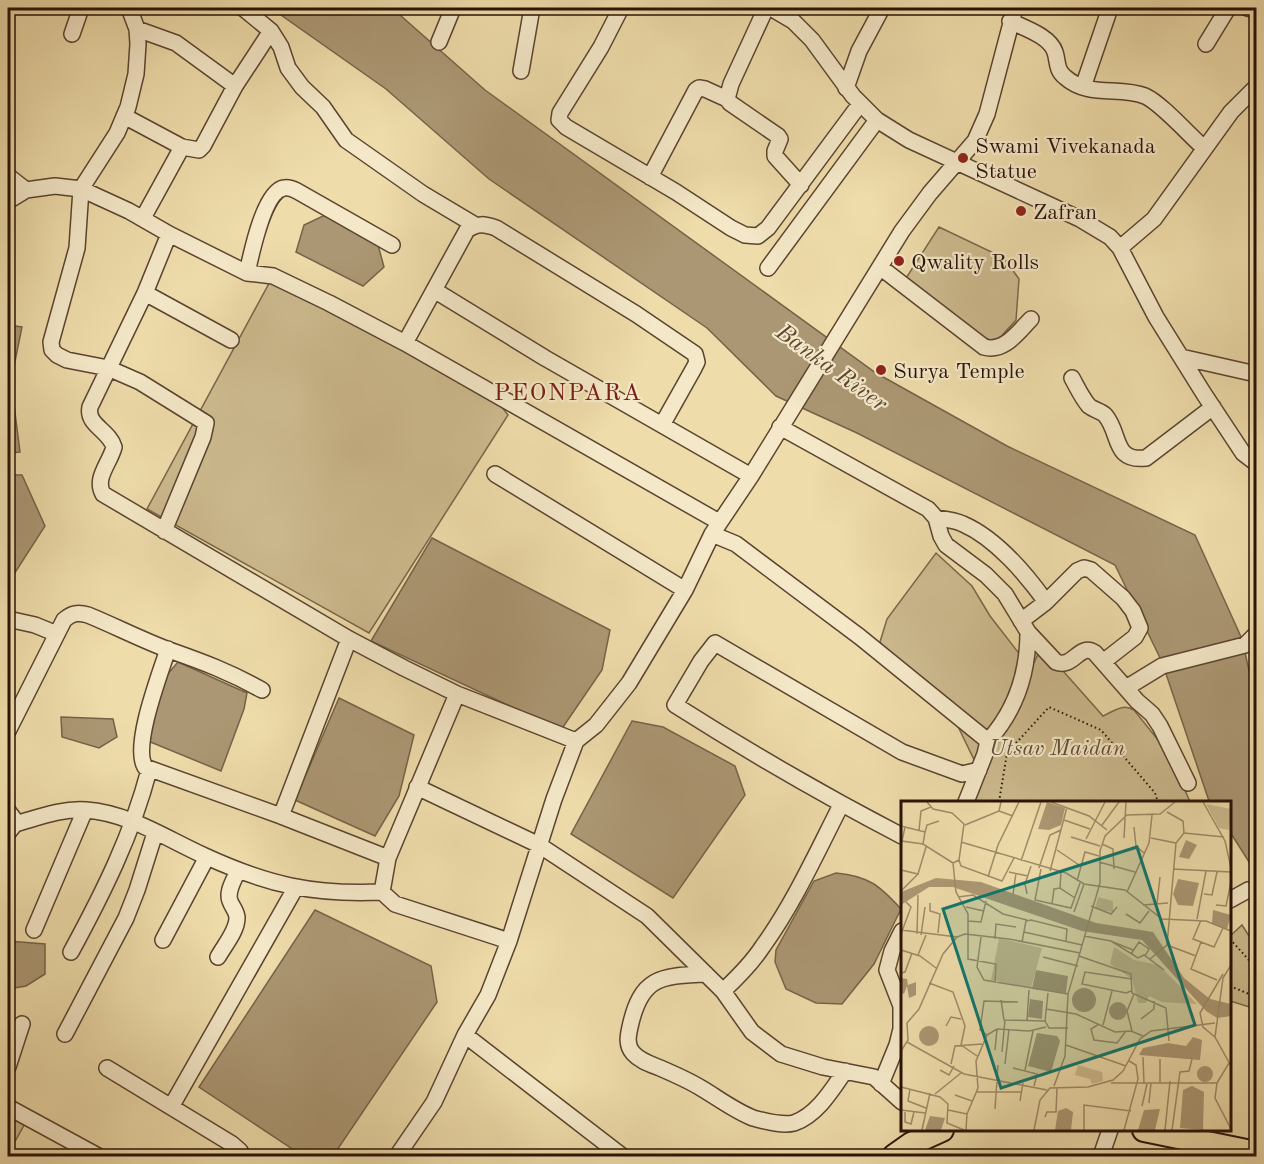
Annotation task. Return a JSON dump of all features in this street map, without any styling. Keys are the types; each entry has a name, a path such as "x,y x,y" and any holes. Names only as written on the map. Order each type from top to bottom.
{"highway":[{"path":"894,1156 933,1131"},
{"path":"1149,1131 1257,1153"}],"street":[{"path":"72,34 81,8"},
{"path":"129,8 137,29 136,74 117,133 81,189 77,248 72,272 52,332 51,350 67,360 108,368 140,382 206,423 203,436 164,531"},
{"path":"243,8 271,31 281,47 288,68 302,87 323,107 346,140 423,194 475,225 496,228 636,314 695,354 697,362 662,424"},
{"path":"439,42 453,8"},
{"path":"521,71 532,8"},
{"path":"621,8 601,47 560,113 559,120 566,127 745,235 758,236 768,228 860,104"},
{"path":"727,99 731,84 766,8"},
{"path":"771,8 793,21 812,40 846,88 877,120 909,140 1080,219 1110,237 1120,248 1156,317 1213,407 1243,453 1257,464"},
{"path":"846,88 859,51 882,8"},
{"path":"1083,87 1110,8"},
{"path":"1206,44 1228,8"},
{"path":"1247,8 1257,10"},
{"path":"397,1156 434,1102 465,1035 488,995 509,941 554,799 576,741 596,725 629,683 685,590 716,528 751,476 902,231 930,193 975,141 987,114 1012,14 1052,45 1057,67 1065,77 1083,87 1101,92 1131,92 1147,97 1160,106 1204,148"},
{"path":"137,29 176,44 235,86"},
{"path":"124,116 182,147 199,150 235,86 271,31"},
{"path":"1120,248 1154,219 1231,112 1257,87"},
{"path":"650,177 699,88 727,99 778,135 780,139 775,156 801,185"},
{"path":"768,268 877,120"},
{"path":"143,218 182,147"},
{"path":"8,176 26,190"},
{"path":"8,201 26,190 55,186 81,189 143,218 169,234 247,273 273,276 405,343 716,528 860,637 988,741"},
{"path":"247,273 258,226 275,192 282,188 290,187 392,245"},
{"path":"405,343 467,230 475,225"},
{"path":"169,234 145,293 88,414 90,419 107,433 114,447 100,480 99,487 103,494 349,639 457,694 576,741"},
{"path":"880,267 984,347 992,350 1000,347 1031,319"},
{"path":"434,290 545,358 751,476"},
{"path":"145,293 231,340"},
{"path":"1181,357 1257,374"},
{"path":"1072,378 1091,407 1105,414 1125,454 1136,459 1146,458 1213,407"},
{"path":"780,427 928,509 936,518 940,536 946,545 986,575 1005,594 1024,627 1052,658 1062,664 1068,663 1084,649 1090,649 1152,714 1188,783"},
{"path":"495,474 685,590"},
{"path":"936,518 963,523 976,531 1018,567 1046,602"},
{"path":"966,801 988,741 1002,726 1025,674 1028,654 1024,627 1077,571 1084,568 1091,570 1110,584 1133,611 1140,628 1135,637 1102,662"},
{"path":"8,731 64,620 70,615 80,613 168,650 225,670 262,690"},
{"path":"8,619 35,625 57,634"},
{"path":"281,816 349,639"},
{"path":"1126,688 1162,666 1253,639"},
{"path":"901,835 842,805 675,705 701,661 715,643 902,752 962,774 979,770"},
{"path":"168,650 142,739 140,755 145,767 281,816 388,858"},
{"path":"382,892 388,858 457,694"},
{"path":"71,952 99,900 133,822 149,770"},
{"path":"417,787 539,845 647,916 723,991 752,1032 781,1054 823,1067 874,1077 901,1100"},
{"path":"723,991 764,946 789,905 842,805"},
{"path":"10,823 55,813 85,810 113,815 207,857 275,884 347,894 382,892 395,904 509,941"},
{"path":"34,930 85,810"},
{"path":"65,1034 126,918 155,833"},
{"path":"164,940 207,857"},
{"path":"218,957 235,928 237,920 236,912 229,899 229,892 238,870"},
{"path":"171,1107 296,887"},
{"path":"1231,899 1248,890"},
{"path":"901,935 892,951 887,970 901,1006"},
{"path":"706,974 669,976 654,982 643,993 633,1010 627,1038 630,1050 638,1058 676,1075 751,1117 772,1123 793,1123 810,1113 826,1098 845,1071"},
{"path":"8,1067 22,1024"},
{"path":"881,1084 901,1032"},
{"path":"465,1035 622,1156"},
{"path":"107,1068 232,1144 240,1151 241,1156"},
{"path":"8,1107 98,1156"},
{"path":"1101,1156 1110,1131"}],"path":[{"path":"999,801 1007,753 1049,707 1101,730 1155,793 1158,801"},
{"path":"1231,940 1257,968"},
{"path":"1231,986 1257,997"}],"green space":[{"path":"939,227 1004,258 1019,279 1016,320 996,342 955,327 899,289"},
{"path":"273,276 492,394 508,415 369,633 147,509"},
{"path":"936,553 972,586 990,616 1028,665 979,770 950,710 897,668 880,642 887,619"},
{"name":"Utsav Maidan","path":"1039,652 1064,672 1103,716 1126,707 1134,710 1158,740 1166,745 1190,801 970,801"},
{"path":"1242,925 1256,947 1256,1009 1231,1001 1231,935"},
{"path":"8,1107 28,1118 8,1154"}],"water":[{"name":"Banka River","path":"271,8 392,8 485,90 876,373 1007,446 1195,535 1242,639 1256,702 1256,873 1231,834 1231,801 1209,801 1162,662 1115,565 857,433 776,396 707,328 489,179 386,89"},
{"path":"327,214 378,245 384,267 363,286 296,252 304,225"},
{"path":"8,325 22,327 11,381 20,452 8,453"},
{"path":"8,475 22,475 45,526 9,582 8,582"},
{"path":"432,538 610,630 602,670 561,730 371,641"},
{"path":"178,662 247,693 244,709 221,771 148,741 160,683"},
{"path":"339,698 414,735 399,796 375,836 295,800"},
{"path":"61,717 113,719 117,737 99,748 62,737"},
{"path":"632,721 663,727 735,766 745,795 673,898 571,834"},
{"path":"836,873 866,880 880,888 901,909 874,964 842,1004 816,1003 786,989 775,962 776,950 814,881"},
{"path":"315,910 431,966 437,1002 333,1156 303,1156 199,1087"},
{"path":"8,941 45,944 45,974 26,986 8,989"}],"place":[{"name":"Swami Vivekanada Statue","path":"963,158"},
{"name":"Zafran","path":"1021,211"},
{"name":"Qwality Rolls","path":"899,261"},
{"name":"Surya Temple","path":"881,370"}],"district":[{"name":"PEONPARA","path":"568,392"}]}
